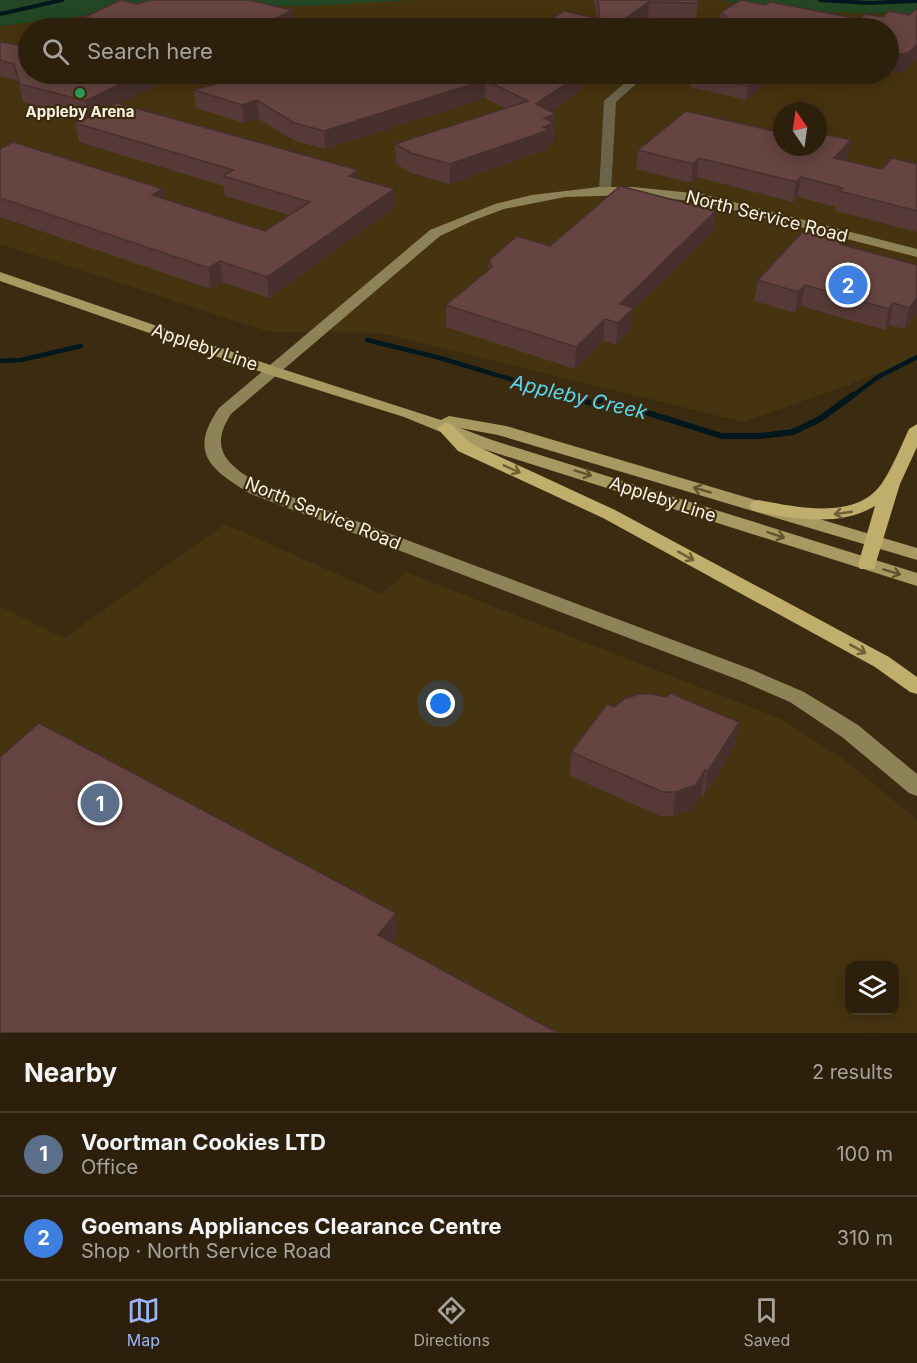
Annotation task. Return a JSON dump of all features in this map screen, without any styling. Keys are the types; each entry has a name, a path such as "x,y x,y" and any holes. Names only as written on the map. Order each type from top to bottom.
{"highway":[{"path":"446,428 464,447 609,514 882,662 917,687"},
{"path":"867,565 891,484 917,429"},
{"path":"758,506 800,513 841,514 876,501 891,484"}],"main road":[{"name":"Appleby Line","path":"0,276 273,371 411,414 486,444 641,491 917,580"},
{"name":"Appleby Line","path":"411,414 500,430 917,554"}],"street":[{"path":"604,191 610,101 630,84"},
{"name":"North Service Road","path":"917,253 702,198 643,191 604,191 570,192 512,202 464,218 435,233 225,411 216,422 212,435 212,447 217,458 226,470 240,480 296,506 746,675 797,697 850,730 917,787"}],"shaded area":[{"path":"412,0 721,0 752,6 850,13 917,14 917,357 843,387 743,422 381,333 270,332 0,244 0,26 18,24 18,84 899,84 899,18 65,18 178,4"},
{"path":"225,524 382,594 406,572 781,719 846,761 917,820 917,1033 0,1033 0,606 64,638"}],"green space":[{"path":"0,0 412,0 116,12 66,18 18,18 18,24 0,26"},
{"path":"721,0 917,0 917,14 794,9"}],"building":[{"path":"121,0 137,4 150,0 249,0 292,10 276,18 84,17"},
{"path":"598,0 697,0 698,3 649,2 626,18 600,18"},
{"path":"741,0 765,5 771,2 849,18 727,18 721,12"},
{"path":"917,8 917,45 908,53 899,54 899,18 861,18 865,14 883,17 889,11 909,15"},
{"path":"564,11 596,18 553,18"},
{"path":"0,42 18,45 18,77 14,64 0,60"},
{"path":"20,84 120,84 85,101"},
{"path":"215,84 472,84 324,131 294,123 257,100 242,105 194,90"},
{"path":"493,84 565,84 536,104 556,114 544,118 554,123 543,127 549,130 450,164 411,153 395,144 528,101"},
{"path":"117,103 358,170 349,176 394,189 267,277 220,261 209,268 0,198 0,149 13,142 163,189 152,195 265,231 310,202 223,176 233,170 75,123"},
{"path":"686,111 773,131 773,156 827,156 827,135 851,140 834,158 882,169 892,158 917,164 917,211 839,191 843,188 801,177 796,182 699,158 693,164 638,150"},
{"path":"620,186 716,211 620,304 634,308 618,323 605,319 576,347 446,305 492,267 489,260 517,236 550,246"},
{"path":"807,227 846,238 840,244 917,265 917,298 909,308 893,303 889,309 805,285 798,292 758,280"},
{"path":"670,693 739,722 708,771 705,770 696,785 676,792 663,792 571,752 607,704 614,707 624,699 639,694 667,697"},
{"path":"39,723 396,913 378,935 558,1033 0,1033 0,757"}],"waterway":[{"name":"Appleby Creek","path":"0,14 62,0"},
{"name":"Appleby Creek","path":"820,0 869,3 917,1"},
{"name":"Appleby Creek","path":"367,340 440,358 570,397"},
{"name":"Appleby Creek","path":"0,361 21,360 81,346"},
{"name":"Appleby Creek","path":"851,397 878,377 917,357"},
{"name":"Appleby Creek","path":"565,395 591,403 603,399 722,436 759,436 793,432 820,419 853,395"}],"place":[{"name":"Appleby Arena","path":"80,93"},
{"name":"Goemans Appliances Clearance Centre","path":"848,285"},
{"name":"Voortman Cookies LTD","path":"100,803"}]}
